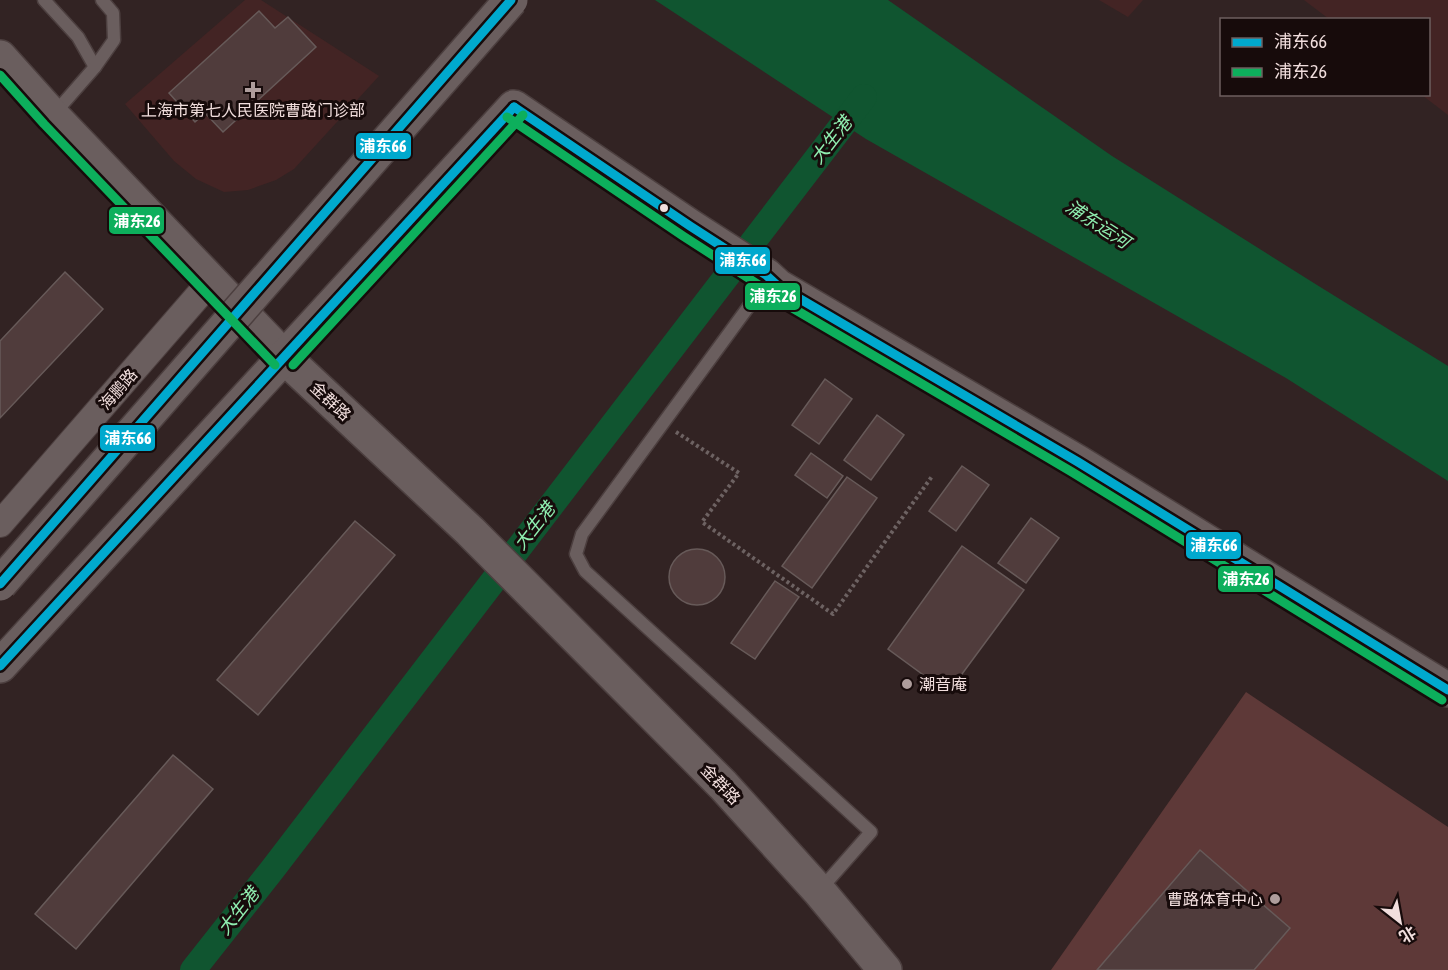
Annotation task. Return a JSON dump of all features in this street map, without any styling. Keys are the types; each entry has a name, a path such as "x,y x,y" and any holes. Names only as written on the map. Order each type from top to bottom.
{"street":[{"path":"0,584 511,0"},
{"name":"金群路","path":"0,57 53,116 284,357 470,531 723,785 819,891 885,970"},
{"path":"0,666 514,107 772,281 1078,462 1448,690"},
{"name":"海鹏路","path":"0,524 211,280"}],"lane":[{"path":"44,0 78,37 95,67"},
{"path":"53,116 95,67 114,40 113,13 102,0"},
{"path":"772,281 749,306 582,534 576,554 585,571 871,832 819,891"}],"path":[{"path":"663,424 739,473 702,522 833,614 933,475"}],"shaded area":[{"name":"上海市第七人民医院曹路门诊部","path":"245,0 261,0 379,76 294,169 276,180 248,190 224,192 196,179 174,161 125,104"},
{"path":"1099,0 1143,0 1128,17"},
{"path":"1304,0 1448,0 1448,115 1423,96 1430,96 1430,18 1328,18"},
{"name":"曹路体育中心","path":"1246,692 1448,827 1448,970 1051,970"}],"water":[{"name":"浦东运河","path":"655,0 888,0 1112,156 1448,366 1448,481 1286,378 866,139"}],"building":[{"path":"259,11 275,28 288,17 316,47 223,132 205,113 195,122 169,93"},
{"path":"65,272 103,309 0,418 0,341"},
{"path":"825,379 852,399 819,444 792,425"},
{"path":"877,415 904,435 871,480 844,460"},
{"path":"811,453 843,476 827,498 795,475"},
{"path":"962,466 989,485 956,531 929,511"},
{"path":"847,477 877,498 812,588 782,566"},
{"path":"1031,518 1059,538 1026,583 998,563"},
{"path":"355,521 395,555 258,715 217,680"},
{"path":"962,546 1024,590 948,693 888,649"},
{"path":"691,549 703,549 713,553 721,561 725,577 721,593 713,601 703,605 691,605 681,601 673,593 669,583 669,571 673,561 681,553"},
{"path":"775,581 799,597 755,659 731,643"},
{"path":"173,755 213,789 76,949 35,914"},
{"path":"1200,850 1290,928 1254,970 1097,970"}],"waterway":[{"name":"大生港","path":"193,970 864,97"}],"transit line":[{"name":"浦东66","path":"0,584 511,0"},
{"name":"浦东26","path":"0,75 275,365"},
{"name":"浦东66","path":"514,107 766,275 778,286 1078,462 1448,690"},
{"name":"浦东66","path":"0,666 514,107"},
{"name":"浦东26","path":"293,365 523,115"},
{"name":"浦东26","path":"507,117 759,285 772,296 1072,472 1442,700"}],"place":[{"name":"上海市第七人民医院曹路门诊部","path":"253,90"},
{"name":"潮音庵","path":"907,684"},
{"name":"曹路体育中心","path":"1275,899"}]}
